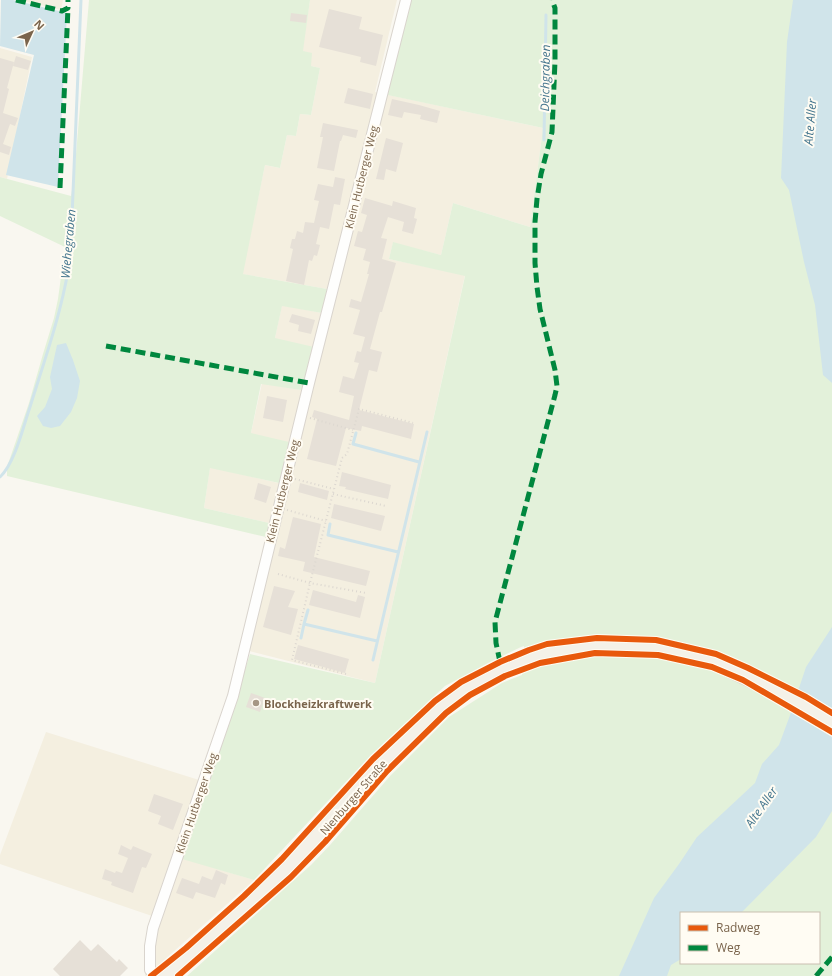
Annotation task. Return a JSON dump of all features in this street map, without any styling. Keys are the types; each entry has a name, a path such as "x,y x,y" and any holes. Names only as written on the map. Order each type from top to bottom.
{"main road":[{"name":"Nienburger Straße","path":"165,976 249,904 319,837 380,765 440,708 466,690 517,664 543,656 596,647 657,647 714,661 779,692 832,723"}],"street":[{"name":"Klein Hutberger Weg","path":"156,976 150,970 150,946 154,928 233,696 278,508 406,0"}],"path":[{"path":"346,674 292,660 342,458 347,454 359,409 413,423"},
{"path":"301,416 354,430"},
{"path":"286,476 334,489"},
{"path":"333,494 386,506"},
{"path":"278,508 326,520"},
{"path":"278,574 310,583 366,594"}],"shaded area":[{"path":"20,0 63,0 61,10"},
{"path":"310,0 397,0 375,92 543,128 530,227 453,203 441,255 393,243 389,259 465,275 375,683 241,649 269,523 204,508 210,467 278,483 251,433 262,383 301,390 275,338 282,305 322,313 327,289 242,274 265,165 280,168 287,135 296,136 300,114 311,115 320,68 311,66 302,52"},
{"path":"0,48 32,57 7,179 0,177"},
{"path":"46,732 209,784 182,858 254,880 146,976 144,959 145,941 152,916 0,864 0,855"}],"green space":[{"path":"89,0 310,0 303,51 312,53 311,66 320,68 311,115 300,114 296,136 287,135 280,168 265,165 243,274 327,289 322,313 282,306 275,338 314,347 301,390 261,384 251,433 289,442 279,483 210,468 204,508 269,523 266,537 7,476 7,467 29,403 54,318 65,247 0,216 0,177 71,196 74,178"},
{"path":"409,0 832,0 832,976 187,976 311,865 391,775 449,717 502,683 522,675 524,646 445,686 371,755 254,880 182,859 209,784 250,654 375,683 465,276 389,259 393,242 441,255 453,203 530,227 543,128 383,94"}],"water":[{"path":"1,0 13,0 67,13 58,187 6,175 34,55 0,46"},
{"name":"Alte Aller","path":"793,0 832,0 832,383 823,375 815,305 804,262 789,190 781,178 787,42"},
{"path":"66,343 80,381 77,398 71,412 60,426 51,428 43,426 37,416 45,407 52,389 50,377 57,345"},
{"name":"Alte Aller","path":"832,627 832,811 816,837 742,912 680,912 680,960 671,965 667,976 619,976 654,898 697,837 755,783 762,764 779,745 806,667"}],"pier":[{"path":"796,689 832,708 832,737 789,711"}],"building":[{"path":"329,9 362,17 359,29 383,35 376,66 360,62 361,57 319,47"},
{"path":"291,13 307,15 306,23 290,21"},
{"path":"16,56 31,61 28,70 13,66"},
{"path":"0,58 14,62 7,88 9,89 3,113 18,118 15,126 10,124 3,144 11,147 9,155 0,152"},
{"path":"348,88 373,94 370,109 344,103"},
{"path":"392,99 440,111 437,123 420,119 421,115 404,112 402,118 388,115"},
{"path":"323,123 358,130 356,138 343,135 340,141 334,171 317,168 323,137 320,137"},
{"path":"386,138 403,143 396,172 386,169 384,180 376,179"},
{"path":"335,177 345,179 340,205 334,204 329,229 320,227 316,244 320,245 317,256 314,255 312,261 309,260 304,285 286,281 293,249 290,248 292,239 295,239 297,231 303,233 305,222 314,223 319,201 314,200 318,184 333,187"},
{"path":"365,198 392,206 393,201 416,208 414,218 417,219 413,234 402,231 404,222 388,217 381,238 387,239 382,259 396,263 370,349 382,352 377,372 369,370 359,410 414,424 411,439 362,426 361,431 346,428 336,466 307,459 317,419 312,417 314,410 349,420 354,396 339,392 343,376 354,379 359,363 354,362 357,351 361,352 365,337 353,334 360,310 349,307 351,299 361,302 369,274 367,274 370,262 363,260 366,249 354,246 358,231 362,232 367,215 361,213"},
{"path":"292,314 315,320 311,334 298,331 299,325 289,322"},
{"path":"267,396 287,400 283,422 263,418"},
{"path":"342,472 391,485 388,499 345,489 346,487 339,486"},
{"path":"258,483 271,487 266,503 254,499"},
{"path":"300,483 329,491 327,500 298,492"},
{"path":"334,504 385,516 381,531 331,518"},
{"path":"293,517 321,524 314,557 370,571 366,586 303,571 305,562 278,556 280,547 285,549"},
{"path":"274,586 295,591 288,607 298,609 291,635 263,627"},
{"path":"313,590 356,602 358,595 365,597 360,618 309,605"},
{"path":"298,645 349,659 345,673 294,659"},
{"name":"Blockheizkraftwerk","path":"251,693 265,698 260,712 246,707"},
{"path":"154,794 183,804 173,830 158,824 161,816 148,811"},
{"path":"121,845 131,850 133,846 152,854 146,868 142,867 133,893 111,885 112,882 102,879 105,869 115,873 116,871 122,873 128,858 118,854"},
{"path":"216,870 228,875 225,885 221,883 215,898 196,892 193,899 176,893 182,878 199,884 202,876 212,880"},
{"path":"80,940 91,951 98,944 117,962 119,959 128,968 120,976 60,976 53,969"}],"waterway":[{"name":"Wiehegraben","path":"0,477 10,463 21,434 56,322 69,267 81,0"},
{"name":"Deichgraben","path":"544,140 546,15"},
{"path":"373,660 427,432"},
{"path":"356,433 353,444 419,462"},
{"path":"330,524 328,535 398,552"},
{"path":"308,610 304,624 377,641"},
{"path":"301,638 304,624"}],"marked path":[{"path":"16,0 62,11 68,8 68,0"},
{"path":"500,662 496,643 495,622 557,386 555,370 540,309 535,263 535,222 537,199 541,174 552,132 555,61 555,8 552,0"},
{"path":"60,188 68,8"},
{"path":"106,346 309,383"},
{"path":"816,976 832,957"}],"cycle path":[{"path":"151,976 186,948 244,896 282,859 373,759 435,701 461,682 500,662 529,650 547,644 597,638 656,640 716,654 806,697 832,713"},
{"path":"178,976 291,877 325,842 387,771 446,713 470,695 505,676 540,663 595,653 658,655 712,667 743,680 832,732"}],"place":[{"name":"Blockheizkraftwerk","path":"256,703"}]}
